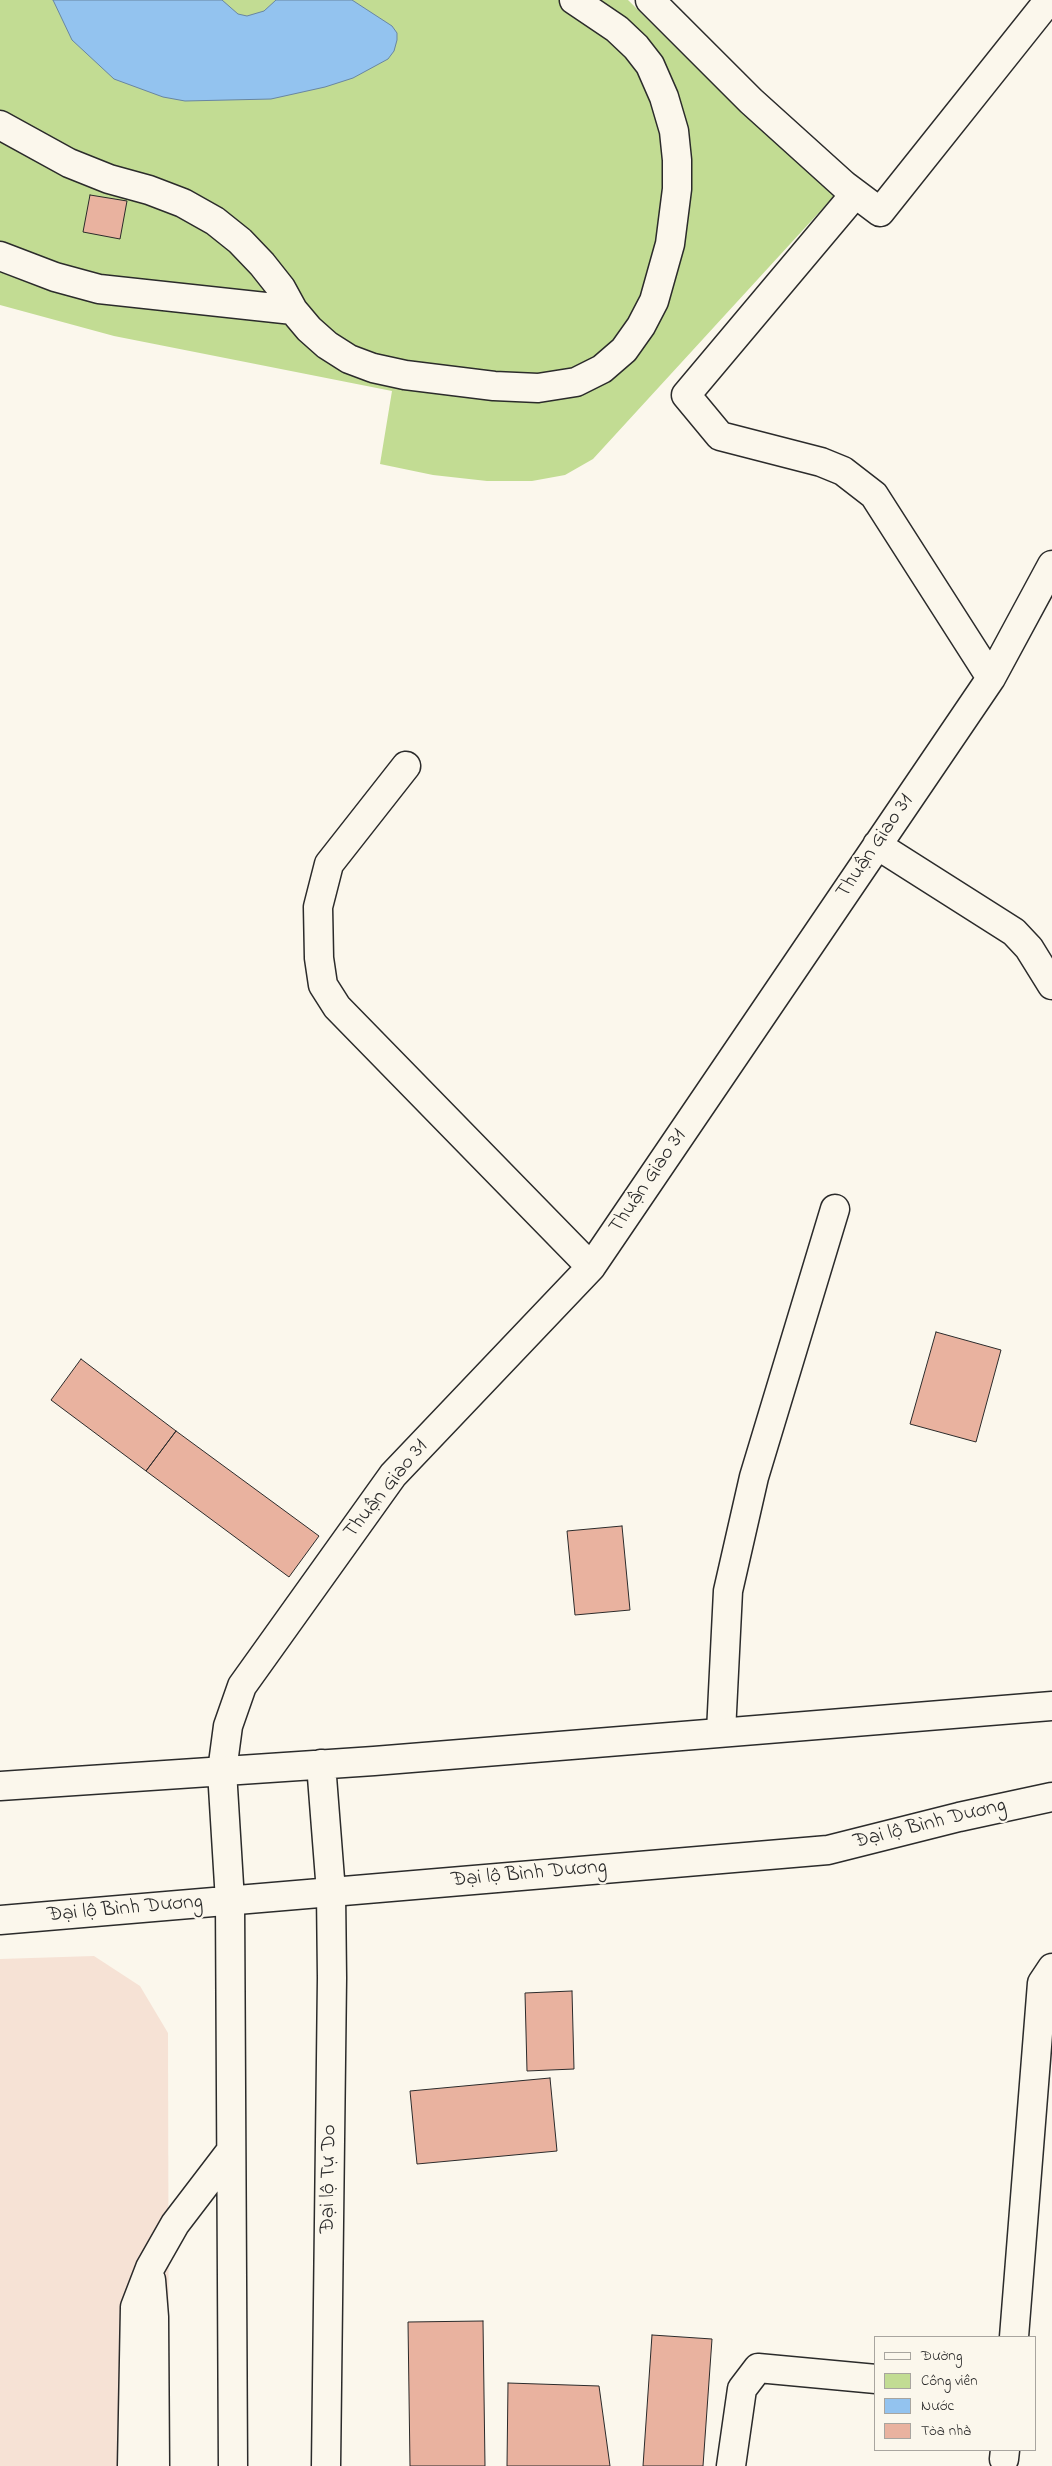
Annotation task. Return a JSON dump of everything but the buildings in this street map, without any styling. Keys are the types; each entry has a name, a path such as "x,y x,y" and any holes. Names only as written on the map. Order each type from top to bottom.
{"main road":[{"path":"0,125 69,163 109,179 148,190 174,200 215,221 240,241 262,264 281,288 293,310 327,345 349,359 381,370 434,379 538,388 576,382 602,369 624,350 641,326 654,301 666,259 677,189 677,160 674,131 664,97 645,59 617,30 574,0"},
{"path":"650,0 751,101 855,194 880,212 1048,0"},
{"path":"855,194 686,395 720,436 821,462 843,471 874,495 991,678"},
{"path":"0,256 55,277 99,289 293,310"},
{"name":"Thuận Giao 31","path":"230,1901 222,1771 228,1726 242,1686 393,1475 591,1266 991,678 1052,565"},
{"path":"406,766 329,864 318,907 319,958 322,985 337,1007 591,1266"},
{"path":"877,845 1014,932 1029,948 1052,985"},
{"path":"721,1732 728,1591 754,1477 835,1209"},
{"path":"0,1786 321,1764 1052,1706"},
{"name":"Đại lộ Tự Do","path":"321,1764 331,1892 332,1978 326,2466"},
{"name":"Đại lộ Bình Dương","path":"0,1920 828,1850 968,1815 1052,1797"},
{"path":"230,1901 233,2466"},
{"path":"1014,2336 1042,1984 1052,1968"},
{"path":"132,2466 135,2307 150,2268 175,2224 230,2152"},
{"path":"150,2268 154,2317 155,2466"},
{"path":"731,2466 742,2388 758,2368 874,2379"}],"shaded area":[{"path":"94,1956 140,1986 168,2033 169,2466 0,2466 0,1959"}],"green space":[{"path":"0,0 628,0 743,114 835,195 593,459 565,475 532,481 487,481 433,475 380,464 392,391 114,336 0,305"}],"water":[{"path":"53,0 222,0 238,14 247,16 264,11 276,0 352,0 392,26 397,33 397,40 394,51 388,59 353,78 325,87 271,99 185,101 163,97 114,79 72,40"}]}
